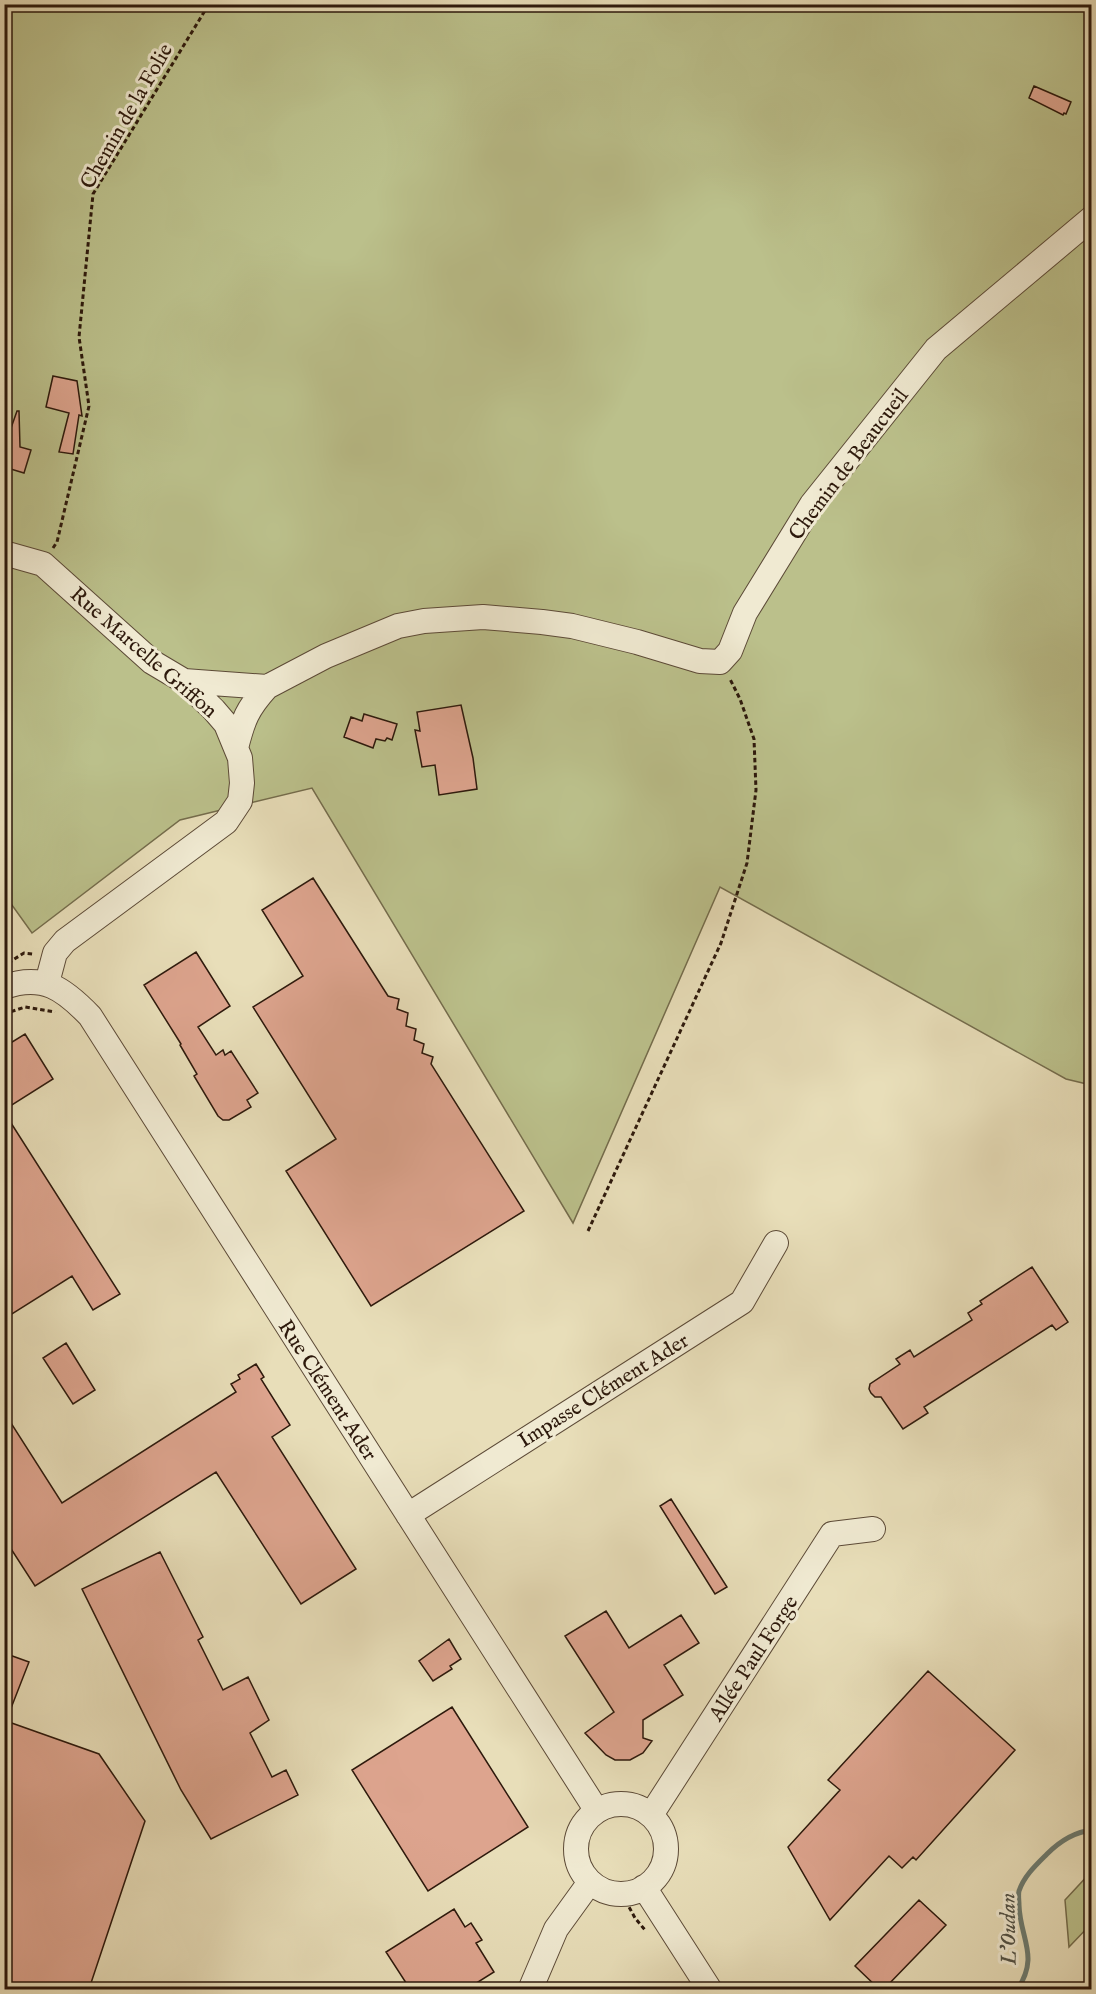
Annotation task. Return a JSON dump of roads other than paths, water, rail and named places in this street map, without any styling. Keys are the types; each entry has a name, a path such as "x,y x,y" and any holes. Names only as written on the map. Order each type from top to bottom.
{"street":[{"name":"Chemin de Beaucueil","path":"267,687 326,656 398,626 424,621 483,618 572,626 700,661 720,662 730,651 745,613 812,504 936,349 1092,218"},
{"name":"Rue Marcelle Griffon","path":"4,553 42,564 152,662 184,681 226,724 240,758 242,783 240,801 226,822 64,941 55,953 47,983"},
{"path":"184,681 267,687"},
{"path":"236,748 243,719 254,701 267,687"},
{"path":"4,987 30,981 47,983"},
{"name":"Rue Clément Ader","path":"47,983 60,989 90,1016 597,1811"},
{"name":"Impasse Clément Ader","path":"408,1515 742,1302 777,1243"},
{"name":"Allée Paul Forge","path":"651,1815 832,1534 873,1529"},
{"path":"620,1804 642,1809 651,1815 660,1826 665,1840 665,1856 655,1878 644,1887 621,1894 609,1892 590,1882 581,1870 576,1857 580,1830 588,1818 610,1805 620,1804"},
{"path":"530,1989 556,1929 590,1882"},
{"path":"644,1887 710,1989"}],"waterway":[{"name":"L'Oudan","path":"1017,1990 1024,1978 1028,1957 1020,1917 1019,1891 1021,1886 1027,1876 1057,1845 1073,1835 1092,1830"}]}
